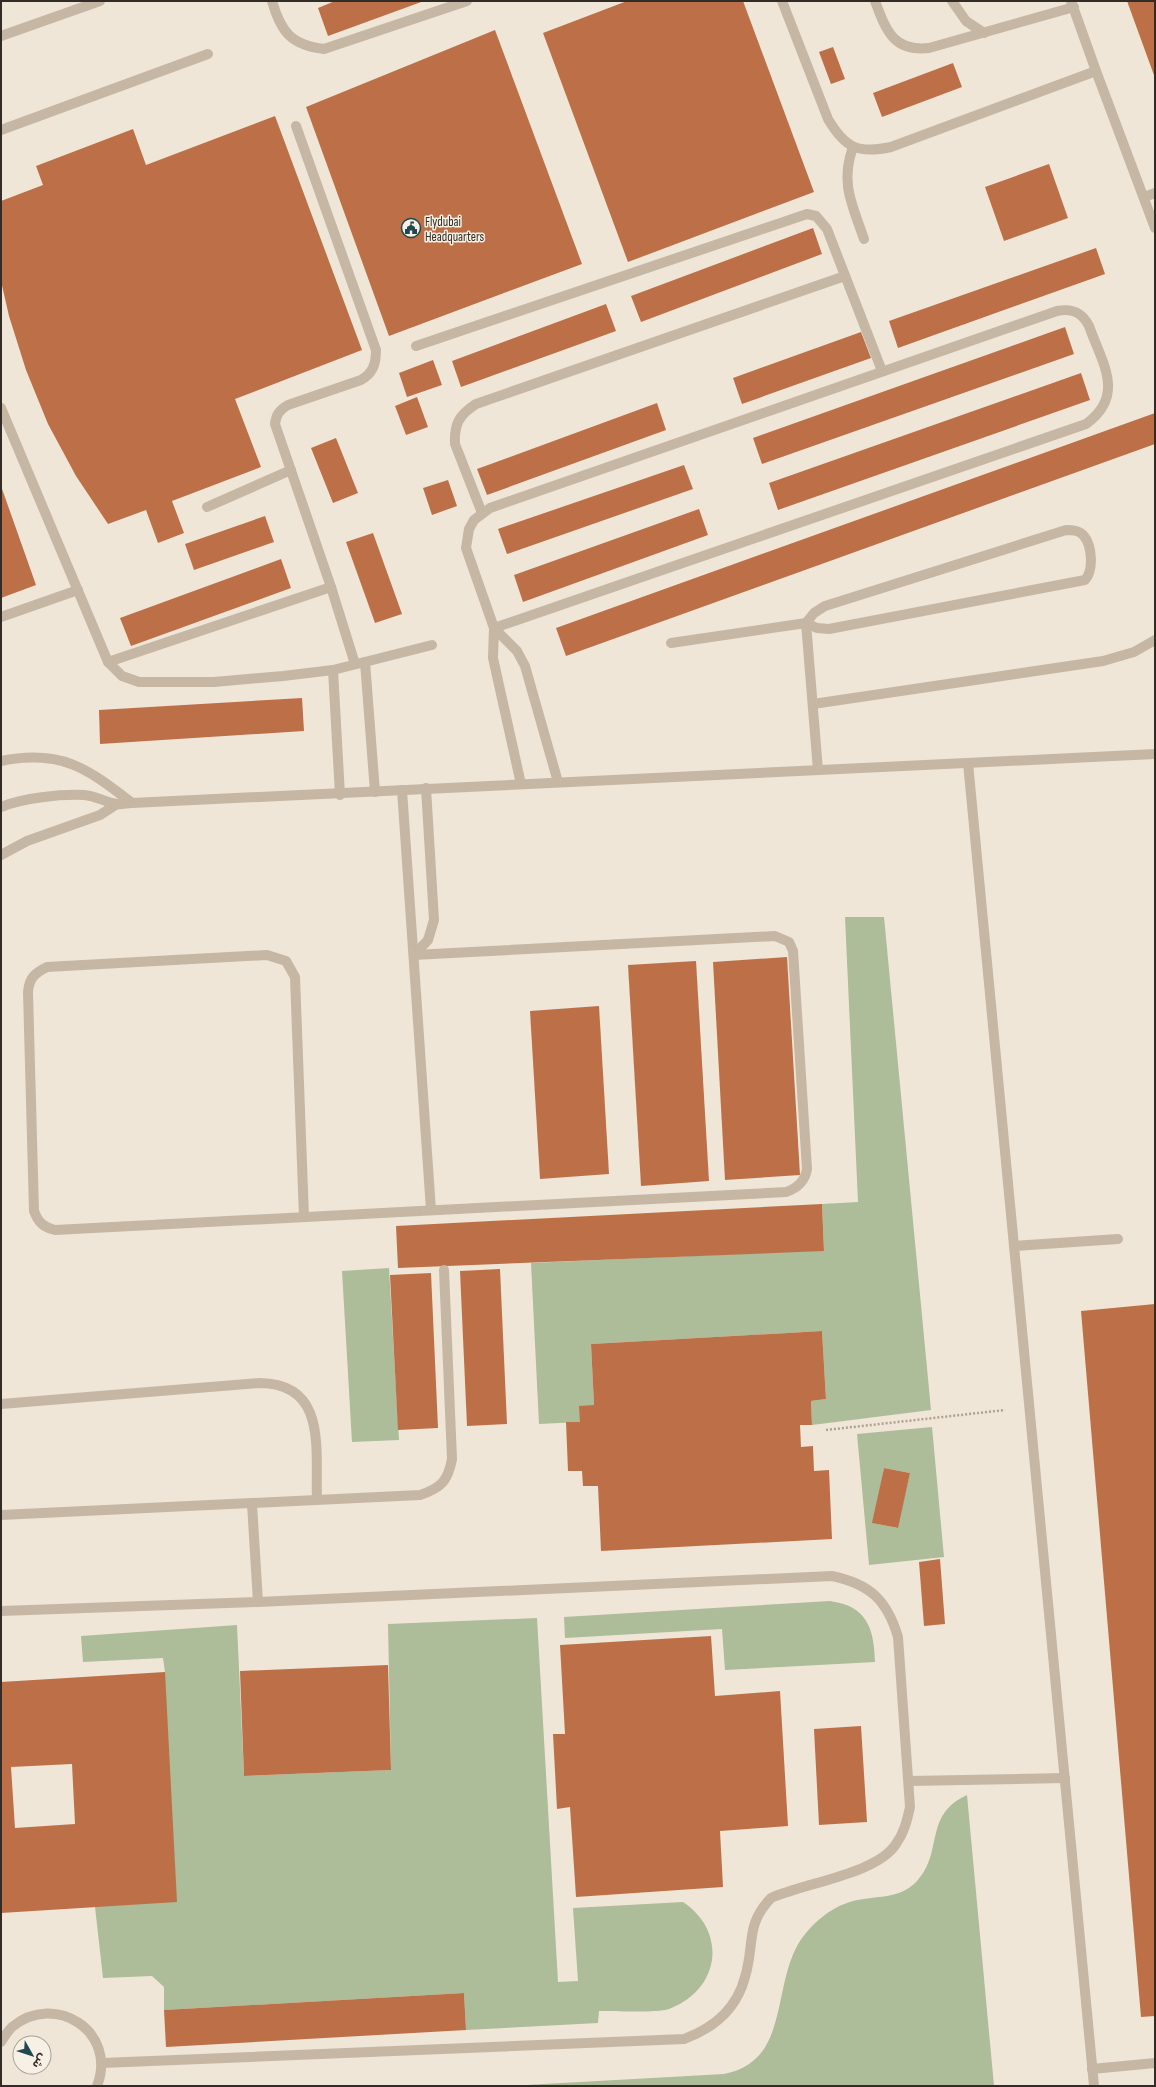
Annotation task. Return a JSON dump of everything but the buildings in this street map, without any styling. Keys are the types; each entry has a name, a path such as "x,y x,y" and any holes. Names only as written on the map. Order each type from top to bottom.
{"street":[{"path":"1,36 100,1"},
{"path":"272,1 278,21 285,33 303,44 324,49 467,1"},
{"path":"782,1 828,119 837,135 853,147 872,151 891,147 1096,71"},
{"path":"875,1 885,28 892,38 903,46 916,49 929,48 984,33 1073,4 1096,71 1155,228"},
{"path":"952,1 966,21 984,33"},
{"path":"1,130 208,54"},
{"path":"296,126 376,350 376,360 374,368 369,376 280,409 274,424 331,587 360,663 375,792"},
{"path":"853,147 848,161 846,176 848,191 864,238"},
{"path":"1144,197 1155,193"},
{"path":"416,346 807,214 816,216 827,229 882,372"},
{"path":"482,513 456,444 455,433 458,422 465,411 476,404 845,276"},
{"path":"494,628 1086,424 1098,416 1106,405 1109,392 1108,378 1085,318 1078,312 1068,309 1057,311 490,508 482,513 469,529 466,548 494,628 493,658 521,784"},
{"path":"1,408 108,662 122,676 139,682 214,682 333,670 432,645"},
{"path":"207,507 291,470"},
{"path":"671,642 806,623 817,628 829,629 1078,582 1085,580 1092,570 1086,540 1078,532 1066,530 825,606 814,613 806,623 818,770"},
{"path":"108,662 331,587"},
{"path":"1,617 78,590"},
{"path":"494,628 506,639 525,666 558,782"},
{"path":"812,704 1103,661 1134,652 1155,640"},
{"path":"333,670 340,795"},
{"path":"1,807 34,799 84,795 101,797 117,804 272,796 340,795 426,788 1155,754"},
{"path":"1,761 16,758 49,757 80,766 132,803"},
{"path":"968,763 1094,2086"},
{"path":"414,956 428,940 434,920 426,788"},
{"path":"402,790 431,1210"},
{"path":"1,855 27,841 100,816 117,804"},
{"path":"304,1217 295,977 286,961 267,955 54,967 46,968 32,977 28,984 28,992 34,1211 37,1219 43,1225 55,1230 786,1192 797,1187 804,1179 807,1169 793,951 789,942 775,936 414,956"},
{"path":"1014,1246 1118,1239"},
{"path":"1,1515 420,1495 433,1490 443,1483 449,1472 452,1459 444,1270"},
{"path":"1,1404 260,1383 276,1383 291,1389 303,1399 311,1412 314,1428 317,1499"},
{"path":"252,1504 258,1602"},
{"path":"1,1611 258,1602 832,1576 851,1580 868,1589 882,1602 893,1619 898,1637 909,1780 910,1807 906,1826 896,1845 882,1858 868,1866 771,1898 760,1909 753,1924 746,1976 738,1996 730,2010 715,2023 697,2035 684,2039 102,2063"},
{"path":"909,1780 1065,1778"},
{"path":"1,2042 11,2028 25,2018 42,2013 60,2014 76,2020 89,2031 98,2046 102,2063 97,2086"},
{"path":"1092,2069 1155,2063"}],"path":[{"path":"826,1430 1029,1407"}],"green space":[{"path":"845,917 884,917 931,1410 812,1425 811,1401 826,1399 822,1331 591,1344 594,1405 580,1422 539,1424 531,1263 824,1250 822,1204 858,1202"},
{"path":"389,1268 399,1440 352,1442 342,1271"},
{"path":"932,1427 944,1557 869,1565 857,1434","holes":["884,1468 910,1473 897,1528 873,1523"]},
{"path":"830,1601 852,1608 866,1621 873,1639 875,1662 725,1670 722,1629 565,1638 564,1617"},
{"path":"537,1618 558,1982 578,1981 573,1908 683,1902 697,1914 707,1929 712,1944 712,1960 708,1975 699,1988 686,2000 669,2009 663,2010 599,2011 598,2023 466,2030 464,1993 164,2010 164,1987 152,1976 103,1978 95,1907 165,1672 163,1658 83,1662 81,1636 237,1625 244,1776 391,1770 388,1624"},
{"path":"967,1795 994,2086 508,2086 724,2074 746,2066 760,2054 770,2037 792,1957 806,1932 822,1917 847,1903 856,1900 893,1895 910,1888 925,1870 930,1858 939,1823 944,1813 953,1803"}],"place":[{"name":"Flydubai Headquarters","path":"411,228"}]}
